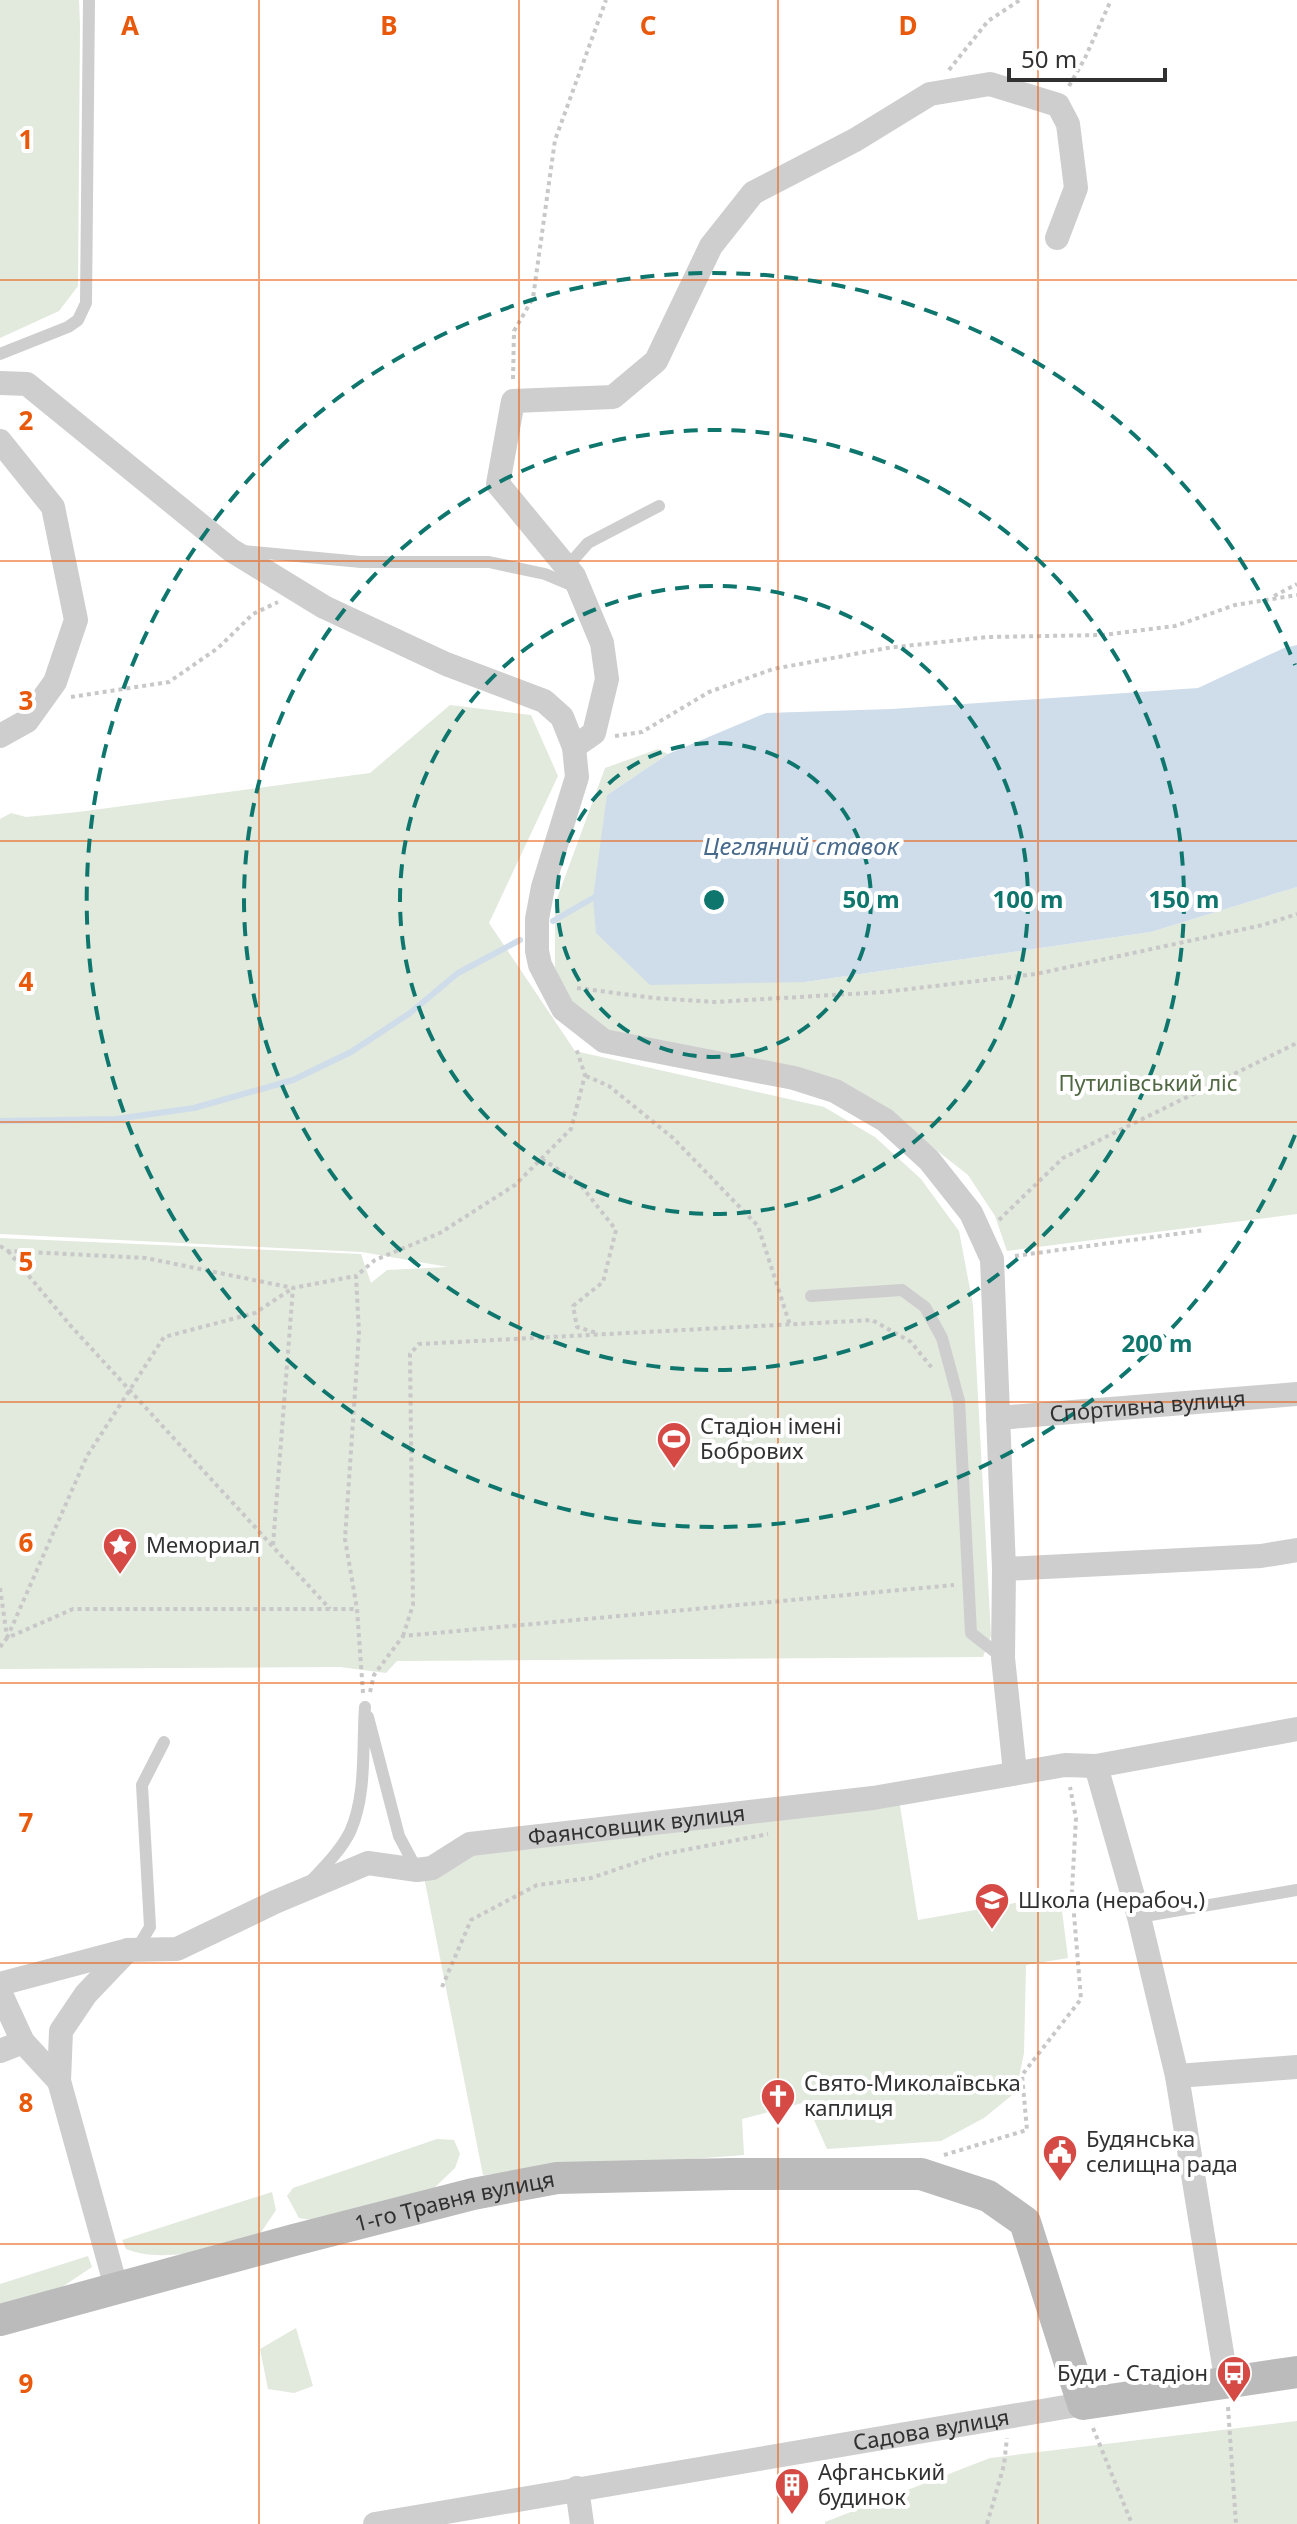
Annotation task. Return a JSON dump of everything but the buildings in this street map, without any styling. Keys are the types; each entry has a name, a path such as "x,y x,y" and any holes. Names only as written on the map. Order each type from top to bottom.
{"street":[{"path":"1015,1772 1003,1658 1004,1569 992,1259 983,1235 971,1213 929,1160 885,1120 835,1091 794,1078 604,1041 563,1009 540,965 537,919 543,887 577,777 584,740 607,679 602,643 581,589 567,567 498,484 513,401 613,397 656,361 711,246 753,193 855,140 930,94 990,84 1058,105 1068,124 1076,188 1057,238"},
{"path":"0,383 27,384 231,550 324,607 446,664 544,701 584,740"},
{"path":"0,441 53,507 76,620 55,682 27,721 0,736"},
{"name":"Спортивна вулиця","path":"998,1418 1297,1394"},
{"path":"1004,1569 1261,1556 1297,1550"},
{"name":"Фаянсовщик вулиця","path":"417,1870 432,1868 470,1844 873,1798 1015,1772 1065,1765 1096,1766 1297,1729"},
{"path":"1096,1766 1139,1917 1177,2076 1227,2384"},
{"path":"0,1984 128,1950 177,1949 275,1902 368,1863 417,1870"},
{"path":"116,2287 59,2081 61,2031 86,1994 128,1950"},
{"path":"0,1992 23,2042 59,2081"},
{"path":"0,2051 23,2042"},
{"path":"1177,2076 1297,2067"},
{"name":"1-го Травня вулиця","path":"0,2320 473,2194 557,2178 929,2165 988,2196 1025,2222 1083,2404"},
{"name":"Садова вулиця","path":"375,2524 1010,2416 1297,2372"},
{"path":"577,2488 582,2524"}],"lane":[{"path":"0,354 68,327 78,320 86,303 89,0"},
{"path":"567,567 588,543 659,506"},
{"path":"231,550 361,562 489,562 545,574 581,589"},
{"path":"811,1296 902,1290 925,1307 942,1338 959,1401 971,1633 1003,1658"},
{"path":"365,1707 399,1836 417,1870"},
{"path":"275,1902 311,1881 334,1856 350,1832 359,1804 365,1707"},
{"path":"128,1950 141,1942 150,1927 142,1785 164,1742"},
{"path":"1139,1917 1297,1890"}],"path":[{"path":"513,401 514,331 533,298 555,140 606,0"},
{"path":"930,94 988,21 1020,0"},
{"path":"1058,105 1085,58 1111,0"},
{"path":"1270,598 1297,584"},
{"path":"61,702 73,696 169,682 218,648 253,614 300,592"},
{"path":"584,740 642,732 709,692 773,669 901,646 988,637 1103,635 1175,626 1235,605 1297,595"},
{"path":"550,985 714,1002 884,992 1036,974 1263,925 1297,914"},
{"path":"8,1251 146,1258 293,1288 356,1276 375,1260 440,1233 515,1185 571,1129 585,1075 563,1009"},
{"path":"983,1235 1063,1158 1297,1043"},
{"path":"585,1075 609,1086 673,1138 758,1226 790,1325"},
{"path":"542,1159 579,1183 616,1230 603,1282 573,1306 577,1327 599,1334"},
{"path":"992,1259 1205,1230"},
{"path":"0,1246 8,1251 70,1325 330,1609"},
{"path":"356,1276 359,1333 345,1539 357,1609 360,1675"},
{"path":"0,1647 7,1638 87,1456 164,1337 255,1313 293,1288"},
{"path":"273,1546 293,1288"},
{"path":"365,1707 374,1675 403,1636 413,1605 410,1354 419,1344 872,1320 911,1342 959,1401"},
{"path":"403,1636 968,1584"},
{"path":"0,1588 7,1638"},
{"path":"7,1638 73,1609 357,1609"},
{"path":"929,2165 1027,2130 1022,2075 1081,1999 1072,1890 1076,1818 1065,1765"},
{"path":"442,1987 471,1920 537,1885 591,1878 659,1855 772,1833"},
{"path":"1227,2384 1236,2524"},
{"path":"1083,2404 1132,2524"},
{"path":"987,2524 1004,2465 1010,2416"}],"green space":[{"path":"0,0 79,0 80,24 78,286 59,311 0,338"},
{"path":"450,705 531,715 558,776 489,923 575,1051 824,1107 875,1137 921,1179 959,1231 973,1305 991,1636 983,1657 397,1661 386,1673 340,1667 0,1669 0,1238 361,1254 371,1283 387,1270 448,1267 362,1252 0,1234 0,819 11,813 26,817 78,812 370,773"},
{"name":"Путилівський ліс","path":"658,749 668,754 607,795 805,982 1151,932 1297,887 1297,1214 1007,1251 995,1216 968,1175 874,1101 609,1040 572,1012 555,967 555,904 605,768"},
{"path":"899,1799 918,1920 1060,1895 1068,1958 1026,1965 1024,2053 1016,2092 984,2118 941,2141 827,2149 806,2102 742,2119 744,2155 483,2175 424,1877 471,1844"},
{"path":"437,2139 454,2140 460,2154 455,2168 430,2192 319,2221 299,2218 287,2196 293,2188"},
{"path":"272,2192 276,2210 258,2237 175,2255 126,2249 122,2240"},
{"path":"88,2256 92,2267 53,2293 0,2307 0,2284"},
{"path":"296,2328 313,2386 294,2393 268,2389 260,2349"},
{"path":"1297,2421 1297,2524 825,2524 990,2458"}],"water":[{"name":"Цегляний ставок","path":"1297,645 1297,887 1151,932 805,982 650,985 596,933 593,898 607,795 668,754 766,713 892,709 1198,688 1284,648"}],"waterway":[{"path":"553,921 593,898"},
{"path":"0,1121 116,1119 194,1108 293,1080 351,1052 410,1013 458,973 520,940"}],"place":[{"name":"Стадіон імені Бобрових","path":"674,1470"},
{"name":"Мемориал","path":"120,1576"},
{"name":"Школа (нерабоч.)","path":"992,1931"},
{"name":"Свято-Миколаївська каплиця","path":"778,2127"},
{"name":"Будянська селищна рада","path":"1060,2183"},
{"name":"Буди - Стадіон","path":"1234,2404"},
{"name":"Афганський будинок","path":"792,2516"}]}
